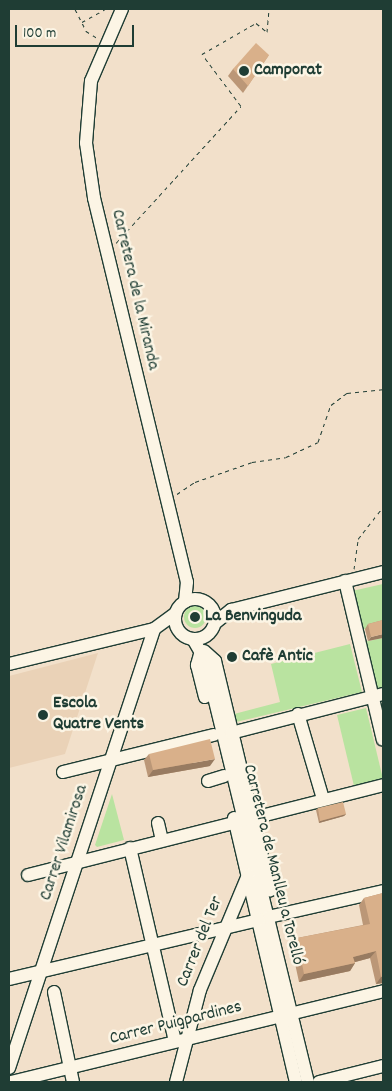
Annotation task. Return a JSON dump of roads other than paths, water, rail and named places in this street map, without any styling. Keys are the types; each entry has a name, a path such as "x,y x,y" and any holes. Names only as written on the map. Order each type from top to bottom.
{"street":[{"name":"Carretera de la Miranda","path":"122,9 105,42 91,81 85,122 89,170 107,253 186,582 185,602"},
{"path":"159,627 180,632 193,639 207,635 215,623 231,610 383,572"},
{"path":"350,580 379,696 383,740"},
{"name":"Carretera de la Miranda","path":"186,582 205,602"},
{"path":"9,664 159,627 176,613 185,602 205,602 231,610"},
{"path":"205,602 215,623"},
{"path":"176,613 180,632"},
{"name":"Carrer Vilamirosa","path":"9,1068 76,862 159,627"},
{"name":"Carretera de Manlleu a Torelló","path":"203,652 207,635"},
{"name":"Carretera de Manlleu a Torelló","path":"193,639 203,652 221,709 243,819 267,917"},
{"path":"203,652 197,665 214,736 224,776 243,819"},
{"path":"231,733 298,714 379,696"},
{"path":"221,709 231,733 243,819 248,875 267,917 308,1082"},
{"path":"298,714 323,799"},
{"path":"64,772 214,736"},
{"path":"208,781 224,776"},
{"path":"28,876 243,819 383,785"},
{"path":"158,823 162,840"},
{"path":"130,848 151,944 180,1040"},
{"name":"Carrer del Ter","path":"176,1082 180,1040 248,875"},
{"path":"9,978 383,891"},
{"path":"267,917 291,1014 318,1082 383,1066"},
{"name":"Carrer Puigpardines","path":"12,1082 71,1076 180,1040 383,991"},
{"path":"54,992 71,1076"},
{"path":"291,1014 296,1082"}],"place":[{"name":"Camporat","path":"244,71"},
{"name":"La Benvinguda","path":"195,617"},
{"name":"Cafè Antic","path":"232,657"},
{"name":"Escola Quatre Vents","path":"43,715"}]}
